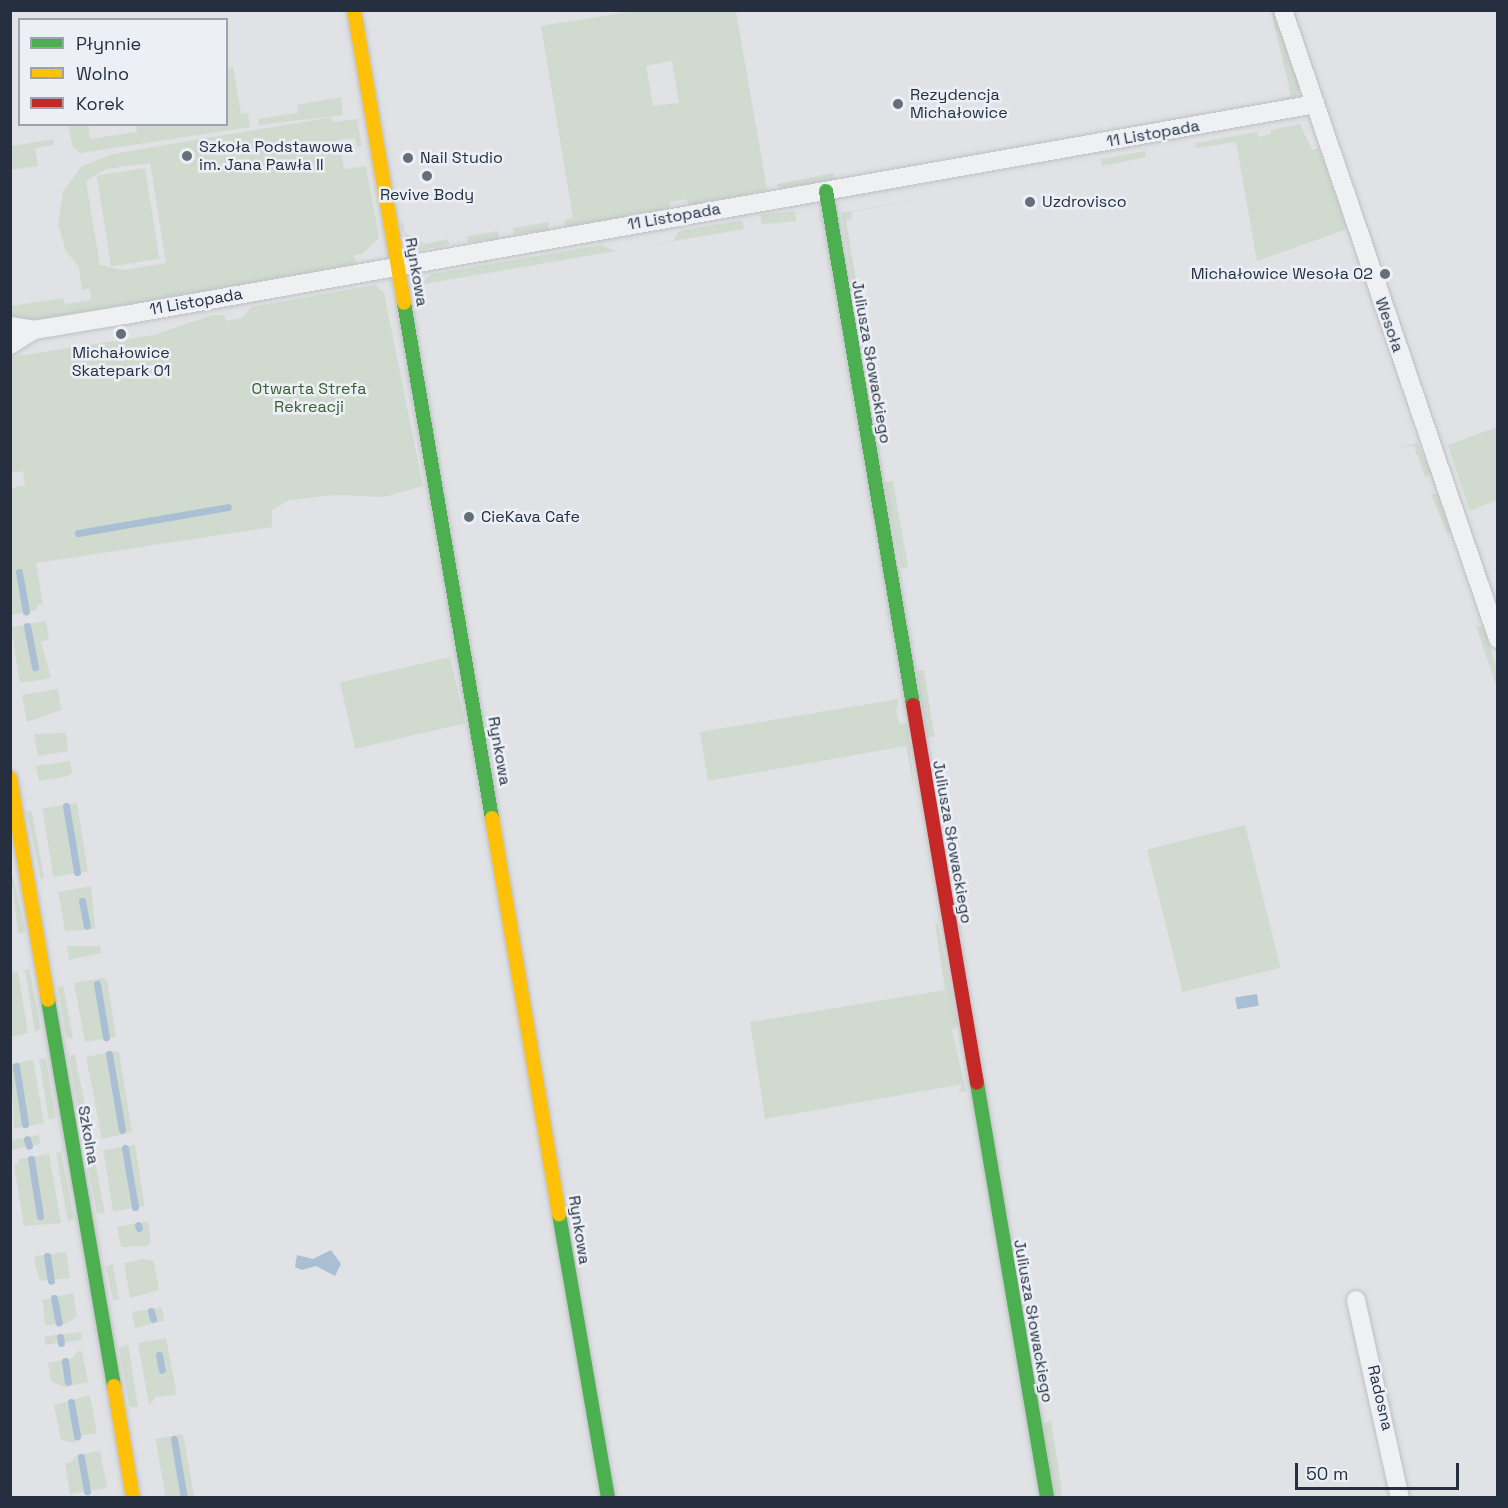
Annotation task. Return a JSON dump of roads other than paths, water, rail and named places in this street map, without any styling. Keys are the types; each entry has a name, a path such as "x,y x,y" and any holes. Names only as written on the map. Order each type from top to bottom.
{"street":[{"name":"Rynkowa","path":"354,10 608,1497"},
{"name":"Wesoła","path":"1283,10 1497,639"},
{"name":"11 Listopada","path":"10,326 34,330 1315,104"},
{"name":"Juliusza Słowackiego","path":"826,191 1047,1497"},
{"name":"11 Listopada","path":"10,345 34,330"},
{"name":"Szkolna","path":"10,778 133,1497"},
{"name":"Radosna","path":"1356,1299 1400,1497"}],"water":[{"path":"1257,994 1259,1006 1237,1009 1235,997"},
{"path":"331,1250 341,1264 335,1276 316,1266 302,1270 295,1267 297,1255 313,1259"}],"waterway":[{"path":"78,533 228,507"},
{"path":"19,572 26,611"},
{"path":"27,626 35,667"},
{"path":"66,806 77,872"},
{"path":"82,901 87,926"},
{"path":"97,984 106,1037"},
{"path":"109,1054 122,1130"},
{"path":"16,1066 25,1124"},
{"path":"27,1139 29,1146"},
{"path":"125,1148 135,1207"},
{"path":"31,1159 40,1216"},
{"path":"47,1256 51,1281"},
{"path":"54,1298 59,1323"},
{"path":"151,1311 153,1319"},
{"path":"60,1337 61,1343"},
{"path":"159,1355 162,1370"},
{"path":"65,1361 68,1382"},
{"path":"71,1402 77,1436"},
{"path":"174,1439 184,1498"},
{"path":"81,1457 87,1491"}],"place":[{"name":"Rezydencja Michałowice","path":"898,104"},
{"name":"Szkoła Podstawowa im. Jana Pawła II","path":"187,156"},
{"name":"Nail Studio","path":"408,158"},
{"name":"Revive Body","path":"427,176"},
{"name":"Uzdrovisco","path":"1030,202"},
{"name":"Michałowice Wesoła 02","path":"1385,274"},
{"name":"Michałowice Skatepark 01","path":"121,334"},
{"name":"CieKava Cafe","path":"469,517"}],"park label":[{"name":"Otwarta Strefa Rekreacji","path":"309,398"}]}
